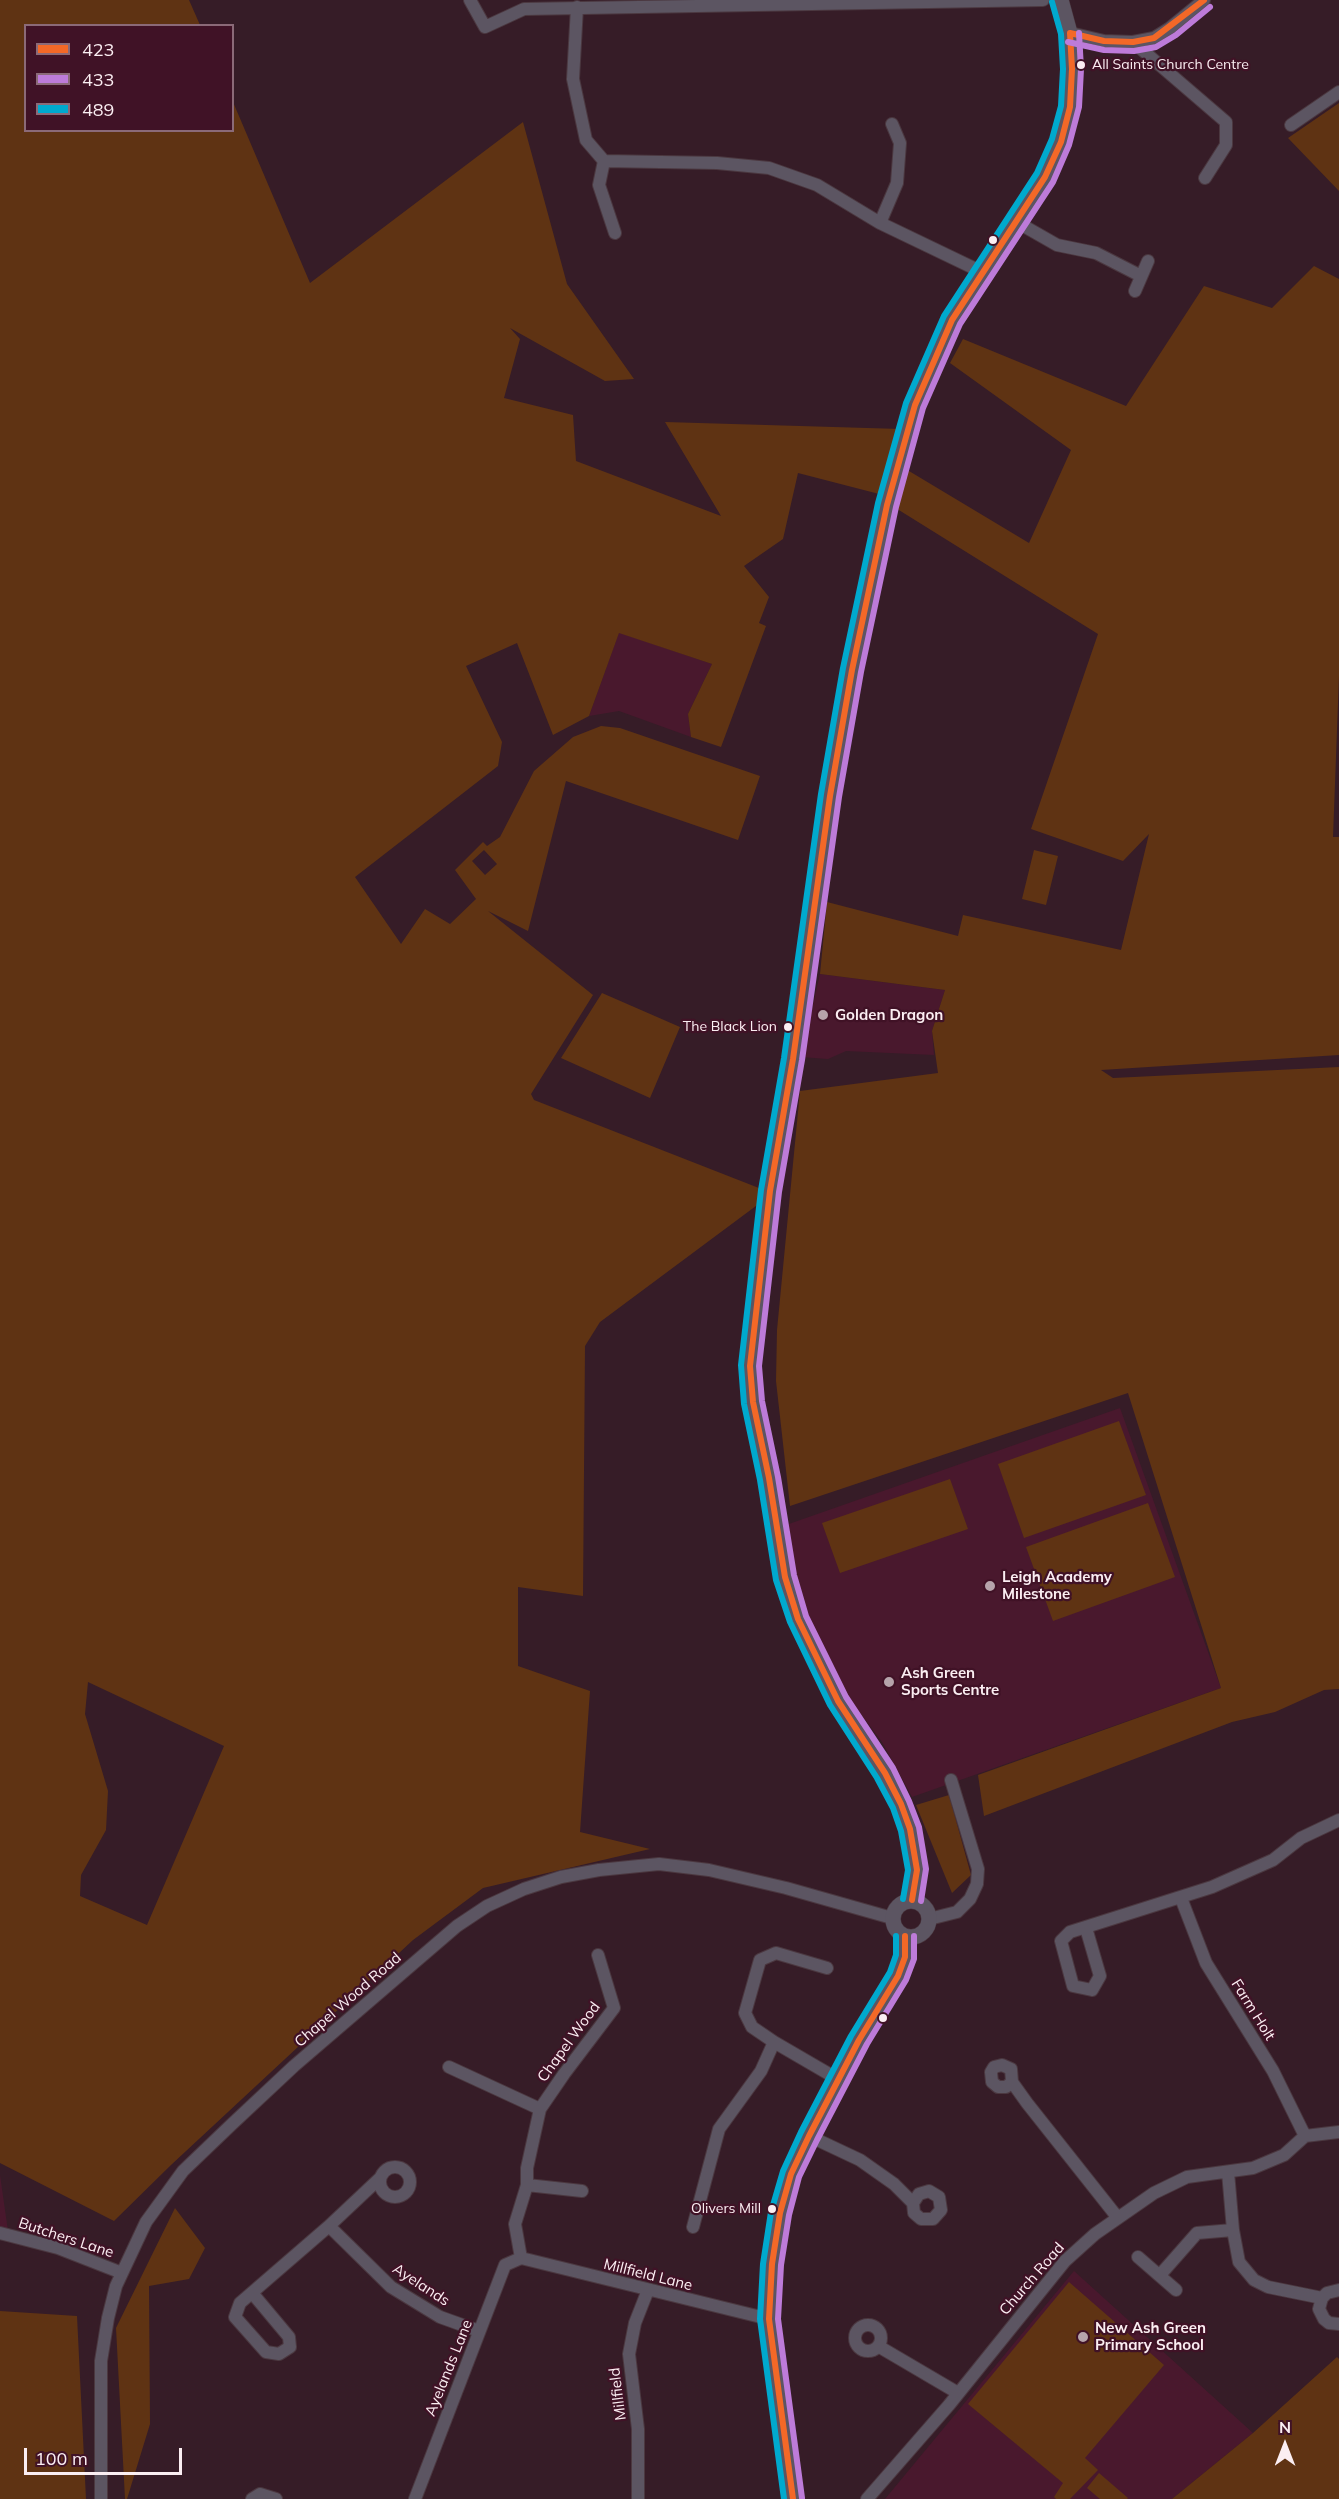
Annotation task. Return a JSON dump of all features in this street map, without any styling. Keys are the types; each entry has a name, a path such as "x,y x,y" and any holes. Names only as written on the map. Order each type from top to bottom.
{"street":[{"path":"470,0 485,27 524,9 1044,0"},
{"path":"912,1900 917,1870 910,1829 901,1804 880,1764 838,1701 798,1619 785,1577 769,1478 753,1402 750,1366 770,1191 793,1059 830,796 852,670 886,505 915,405 952,320 1046,177 1061,142 1070,107 1072,69 1070,33 1062,0"},
{"path":"1070,33 1104,41 1133,42 1154,38 1204,0"},
{"path":"578,7 573,79 586,140 604,161 717,163 770,168 817,185 880,223 982,272"},
{"path":"1133,42 1226,122 1226,145 1206,178"},
{"path":"1291,125 1339,92"},
{"path":"880,223 897,183 900,143 892,123"},
{"path":"604,161 599,185 615,233"},
{"path":"1015,221 1057,244 1096,253 1141,276"},
{"path":"1135,291 1148,261"},
{"path":"929,1919 957,1912 970,1899 977,1884 978,1869 951,1780"},
{"path":"1086,1928 1100,1976 1092,1990 1073,1986 1061,1941 1070,1932 1212,1887 1273,1860 1301,1838 1339,1820"},
{"name":"Chapel Wood Road","path":"101,2499 101,2361 108,2318 122,2273 146,2222 177,2180 231,2125 294,2066 457,1926 487,1906 524,1889 561,1877 599,1870 659,1864 710,1870 786,1888 892,1918"},
{"name":"Farm Holt","path":"1181,1898 1206,1963 1273,2071 1305,2136"},
{"path":"912,1900 924,1906 929,1919 922,1934 905,1936 896,1930 892,1918 898,1905 912,1900"},
{"path":"793,2499 769,2319 772,2264 780,2213 791,2174 809,2136 839,2077 898,1976 905,1957 905,1936"},
{"path":"827,1968 776,1953 760,1959 745,2013 752,2027 774,2042 829,2074 839,2077"},
{"name":"Chapel Wood","path":"521,2258 516,2224 527,2185 527,2168 540,2109 614,2008 598,1955"},
{"path":"693,2227 719,2129 761,2071 774,2042"},
{"path":"449,2067 540,2109"},
{"path":"1012,2082 1118,2218"},
{"path":"1305,2136 1339,2132"},
{"path":"809,2136 860,2160 894,2184 913,2203"},
{"name":"Church Road","path":"867,2499 958,2393 1065,2261 1095,2234 1154,2193 1187,2177 1253,2168 1284,2155 1305,2136"},
{"path":"1228,2172 1233,2230 1239,2262 1254,2280 1268,2287 1322,2298"},
{"path":"253,2294 289,2337 290,2347 279,2354 266,2352 236,2317 240,2304 380,2178"},
{"path":"527,2185 582,2191"},
{"name":"Ayelands","path":"329,2226 391,2287 440,2317 479,2331"},
{"path":"1160,2275 1197,2234 1233,2230"},
{"name":"Butchers Lane","path":"0,2233 58,2248 122,2273"},
{"path":"1138,2257 1176,2289"},
{"name":"Millfield Lane","path":"521,2258 769,2319"},
{"name":"Ayelands Lane","path":"415,2499 505,2265 521,2258"},
{"name":"Millfield","path":"638,2499 638,2428 629,2354 635,2323 648,2289"},
{"path":"1339,2290 1327,2293 1322,2298 1319,2309 1329,2323 1339,2324"},
{"path":"878,2346 958,2393"},
{"path":"252,2499 260,2494 276,2499"}],"shaded area":[{"path":"0,0 189,0 200,24 24,24 24,132 234,132 234,104 310,283 523,122 567,284 634,379 605,381 510,328 520,339 504,398 573,415 576,461 721,516 665,422 901,429 883,495 798,473 783,539 744,566 769,597 759,623 766,626 721,747 691,737 688,714 712,664 619,633 589,716 553,735 517,643 466,666 502,742 498,766 355,877 401,944 425,909 450,924 476,899 455,870 483,842 487,846 500,837 534,771 573,737 601,726 620,728 760,776 738,840 566,781 528,931 488,911 593,995 531,1094 534,1100 764,1190 764,1200 600,1322 585,1346 583,1596 518,1587 518,1666 590,1691 580,1832 650,1849 483,1888 413,1940 114,2221 0,2163","holes":["484,850 497,864 485,875 472,861","88,1682 224,1746 147,1925 80,1896 81,1875 106,1830 108,1791 85,1714"]},
{"path":"1339,103 1339,191 1288,138"},
{"path":"1314,266 1339,279 1339,676 1333,837 1339,837 1339,1055 1101,1070 1113,1078 1339,1067 1339,1689 1324,1690 1275,1712 1232,1722 984,1816 978,1775 1221,1688 1128,1393 790,1506 776,1381 777,1330 800,1091 938,1073 932,1031 945,990 820,974 827,902 958,936 963,915 1121,950 1149,834 1123,861 1031,829 1098,634 894,507 904,468 1029,543 1071,450 950,363 963,339 1126,406 1204,286 1272,308"},
{"path":"619,632 712,664 688,714 691,737 619,711 589,716"},
{"path":"1034,850 1058,856 1046,905 1022,899"},
{"path":"820,974 945,990 932,1031 934,1055 846,1051 828,1059 801,1057"},
{"path":"602,993 680,1027 650,1098 561,1058"},
{"name":"Leigh Academy Milestone","path":"1120,1408 1221,1688 912,1797 882,1742 848,1697 802,1610 791,1562 786,1525"},
{"path":"1119,1421 1146,1495 1024,1538 998,1464"},
{"path":"950,1479 968,1529 840,1573 822,1523"},
{"path":"1148,1503 1175,1577 1053,1621 1026,1547"},
{"path":"949,1795 971,1875 952,1893 916,1805"},
{"path":"0,2175 8,2231 0,2229"},
{"path":"175,2208 205,2248 189,2279 149,2286 150,2424 127,2499 125,2499 116,2328"},
{"name":"New Ash Green Primary School","path":"1074,2271 1253,2433 1172,2499 885,2499"},
{"path":"1069,2282 1164,2365 1085,2458 1098,2470 1070,2499 1056,2499 1054,2497 1063,2483 968,2404"},
{"path":"0,2311 77,2316 86,2499 0,2499"},
{"path":"1337,2357 1339,2359 1339,2499 1172,2499 1253,2433"},
{"path":"1099,2473 1128,2498 1100,2499 1087,2488"}],"transit line":[{"name":"423","path":"1070,33 1104,41 1133,42 1154,38 1204,0"},
{"name":"489","path":"903,1899 908,1870 901,1831 893,1808 877,1778 830,1705 790,1622 776,1580 760,1480 744,1404 741,1365 761,1190 784,1058 821,794 843,668 878,503 906,403 944,316 1037,173 1052,139 1061,106 1063,69 1061,34 1052,2"},
{"name":"433","path":"1068,42 1104,50 1134,51 1156,47 1176,35 1210,7"},
{"name":"423","path":"912,1900 917,1870 910,1829 901,1804 885,1773 838,1701 798,1619 785,1577 769,1478 753,1402 750,1366 770,1191 793,1059 830,796 852,670 887,505 915,405 952,320 1045,177 1061,142 1070,107 1072,69 1070,33"},
{"name":"433","path":"921,1901 926,1869 919,1827 909,1801 893,1768 846,1697 806,1616 794,1575 778,1477 762,1401 759,1366 779,1192 802,1060 839,797 861,672 896,507 923,408 960,324 1053,182 1069,145 1079,107 1081,69 1079,33"},
{"name":"489","path":"784,2499 760,2319 763,2264 771,2212 783,2171 801,2132 851,2036 890,1972 896,1955 896,1936"},
{"name":"423","path":"793,2499 769,2319 772,2264 780,2213 791,2174 809,2136 859,2040 898,1976 905,1957 905,1936"},
{"name":"433","path":"802,2498 778,2319 781,2265 789,2215 799,2177 817,2140 867,2044 906,1980 914,1959 914,1936"}],"place":[{"name":"All Saints Church Centre","path":"1081,65"},
{"name":"Golden Dragon","path":"823,1015"},
{"name":"The Black Lion","path":"788,1027"},
{"name":"Leigh Academy Milestone","path":"990,1586"},
{"name":"Ash Green Sports Centre","path":"889,1682"},
{"name":"Olivers Mill","path":"772,2209"},
{"name":"New Ash Green Primary School","path":"1083,2337"}]}
